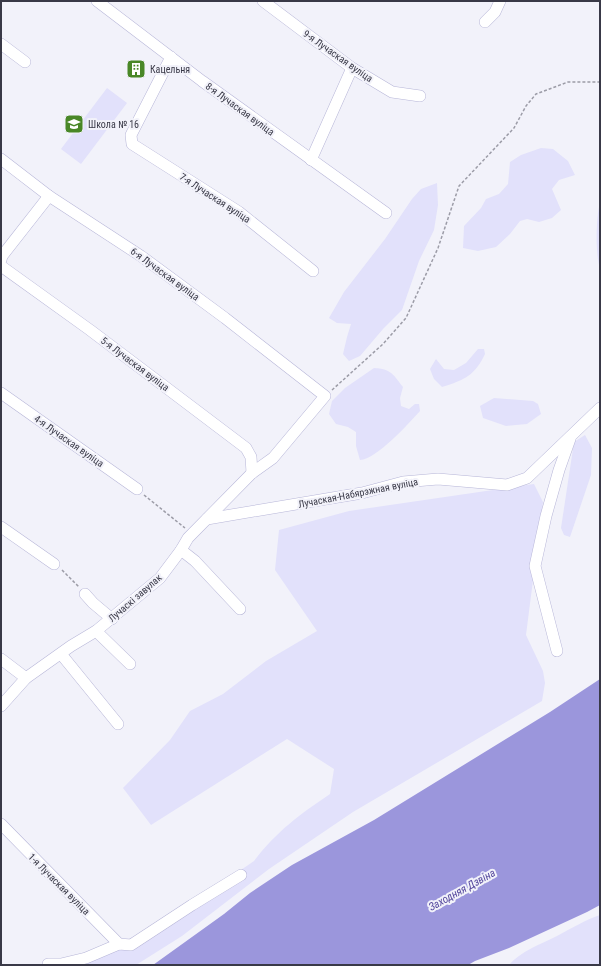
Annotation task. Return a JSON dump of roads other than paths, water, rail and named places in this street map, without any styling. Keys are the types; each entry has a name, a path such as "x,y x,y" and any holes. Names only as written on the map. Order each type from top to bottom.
{"street":[{"name":"8-я Лучаская вуліца","path":"97,1 202,81 386,214"},
{"name":"9-я Лучаская вуліца","path":"263,1 352,68 392,92 420,96"},
{"path":"485,22 495,12 500,1"},
{"path":"1,44 25,62"},
{"name":"7-я Лучаская вуліца","path":"171,57 131,135 132,144 239,212 313,271"},
{"path":"311,160 352,68"},
{"name":"6-я Лучаская вуліца","path":"1,159 49,196 141,256 225,318 325,396"},
{"path":"1,260 2,256 49,196"},
{"name":"5-я Лучаская вуліца","path":"1,266 90,330 246,448 251,457 252,473"},
{"name":"4-я Лучаская вуліца","path":"1,393 137,489"},
{"name":"Лучаскі завулак","path":"1,706 26,678 71,646 96,631 160,578 188,538 252,473 273,458 325,396"},
{"name":"Лучаская-Набярэжная вуліца","path":"207,520 362,493 403,482 438,479 507,485 527,478 600,408"},
{"path":"556,651 536,566 546,516 559,470 571,436"},
{"path":"1,527 54,564"},
{"path":"181,550 195,561 240,609"},
{"path":"85,594 93,603 112,618"},
{"path":"96,631 130,664"},
{"path":"61,654 118,724"},
{"path":"1,659 26,678"},
{"name":"1-я Лучаская вуліца","path":"1,824 119,944"},
{"path":"48,964 61,964 86,958 119,944 131,945 241,875"}],"water":[{"name":"Заходняя Дзвіна","path":"600,679 600,905 509,948 468,965 153,965 224,914 250,893 292,865 374,820 550,712"}],"place":[{"name":"Кацельня","path":"136,69"},
{"name":"Школа № 16","path":"74,124"}]}
